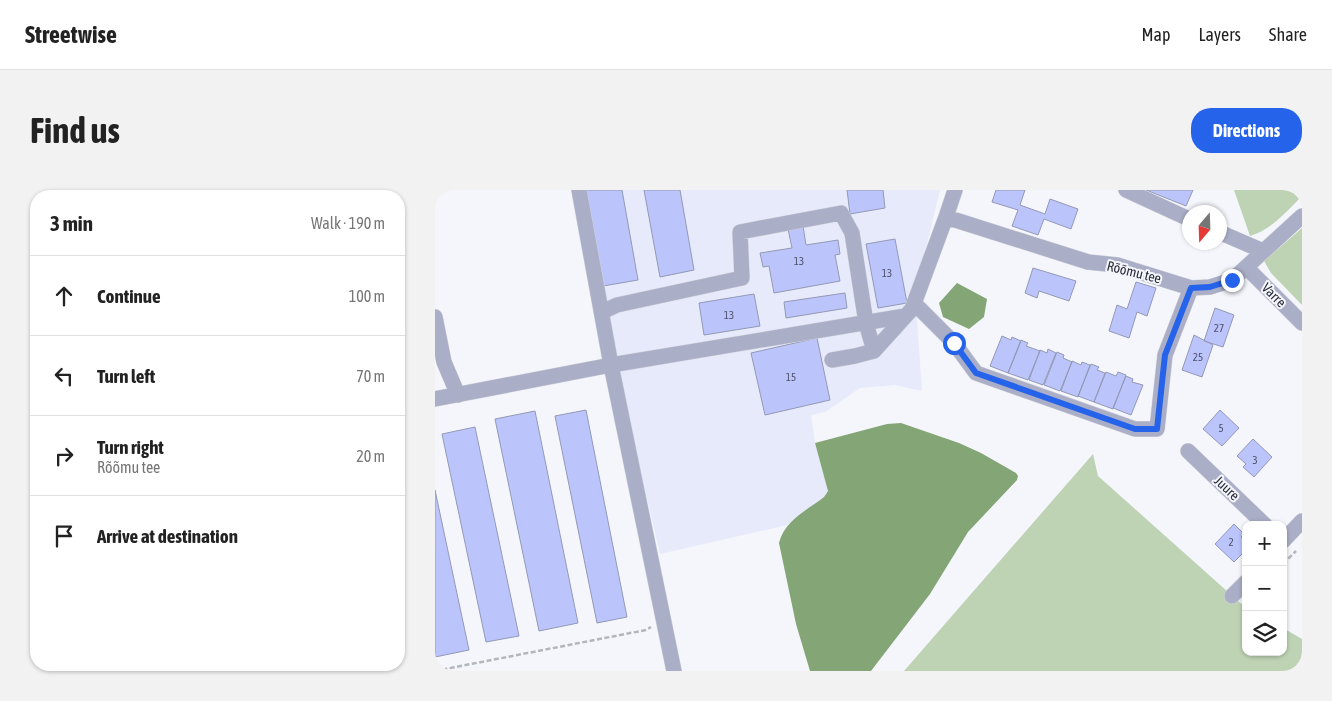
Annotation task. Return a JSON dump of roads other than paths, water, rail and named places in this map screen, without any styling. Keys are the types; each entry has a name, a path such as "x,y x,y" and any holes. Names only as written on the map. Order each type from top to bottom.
{"street":[{"path":"579,190 611,365 674,671"},
{"path":"832,360 874,351 912,310 955,190"},
{"path":"1126,190 1182,216"},
{"path":"601,312 617,305 742,278 740,232 841,213 852,233 866,323 874,351"},
{"name":"Rõõmu tee","path":"946,217 1088,262 1117,265 1191,288 1210,287 1232,280 1302,216"},
{"path":"1227,236 1263,252"},
{"name":"Varre","path":"1246,267 1302,323"},
{"path":"914,303 954,343 976,373 1135,429 1157,429 1165,355 1191,288"},
{"path":"435,399 611,365 905,316"},
{"path":"435,317 444,362 458,395"},
{"name":"Juure","path":"1188,452 1261,521"},
{"path":"1287,537 1302,521"},
{"path":"1232,596 1242,586"}]}
